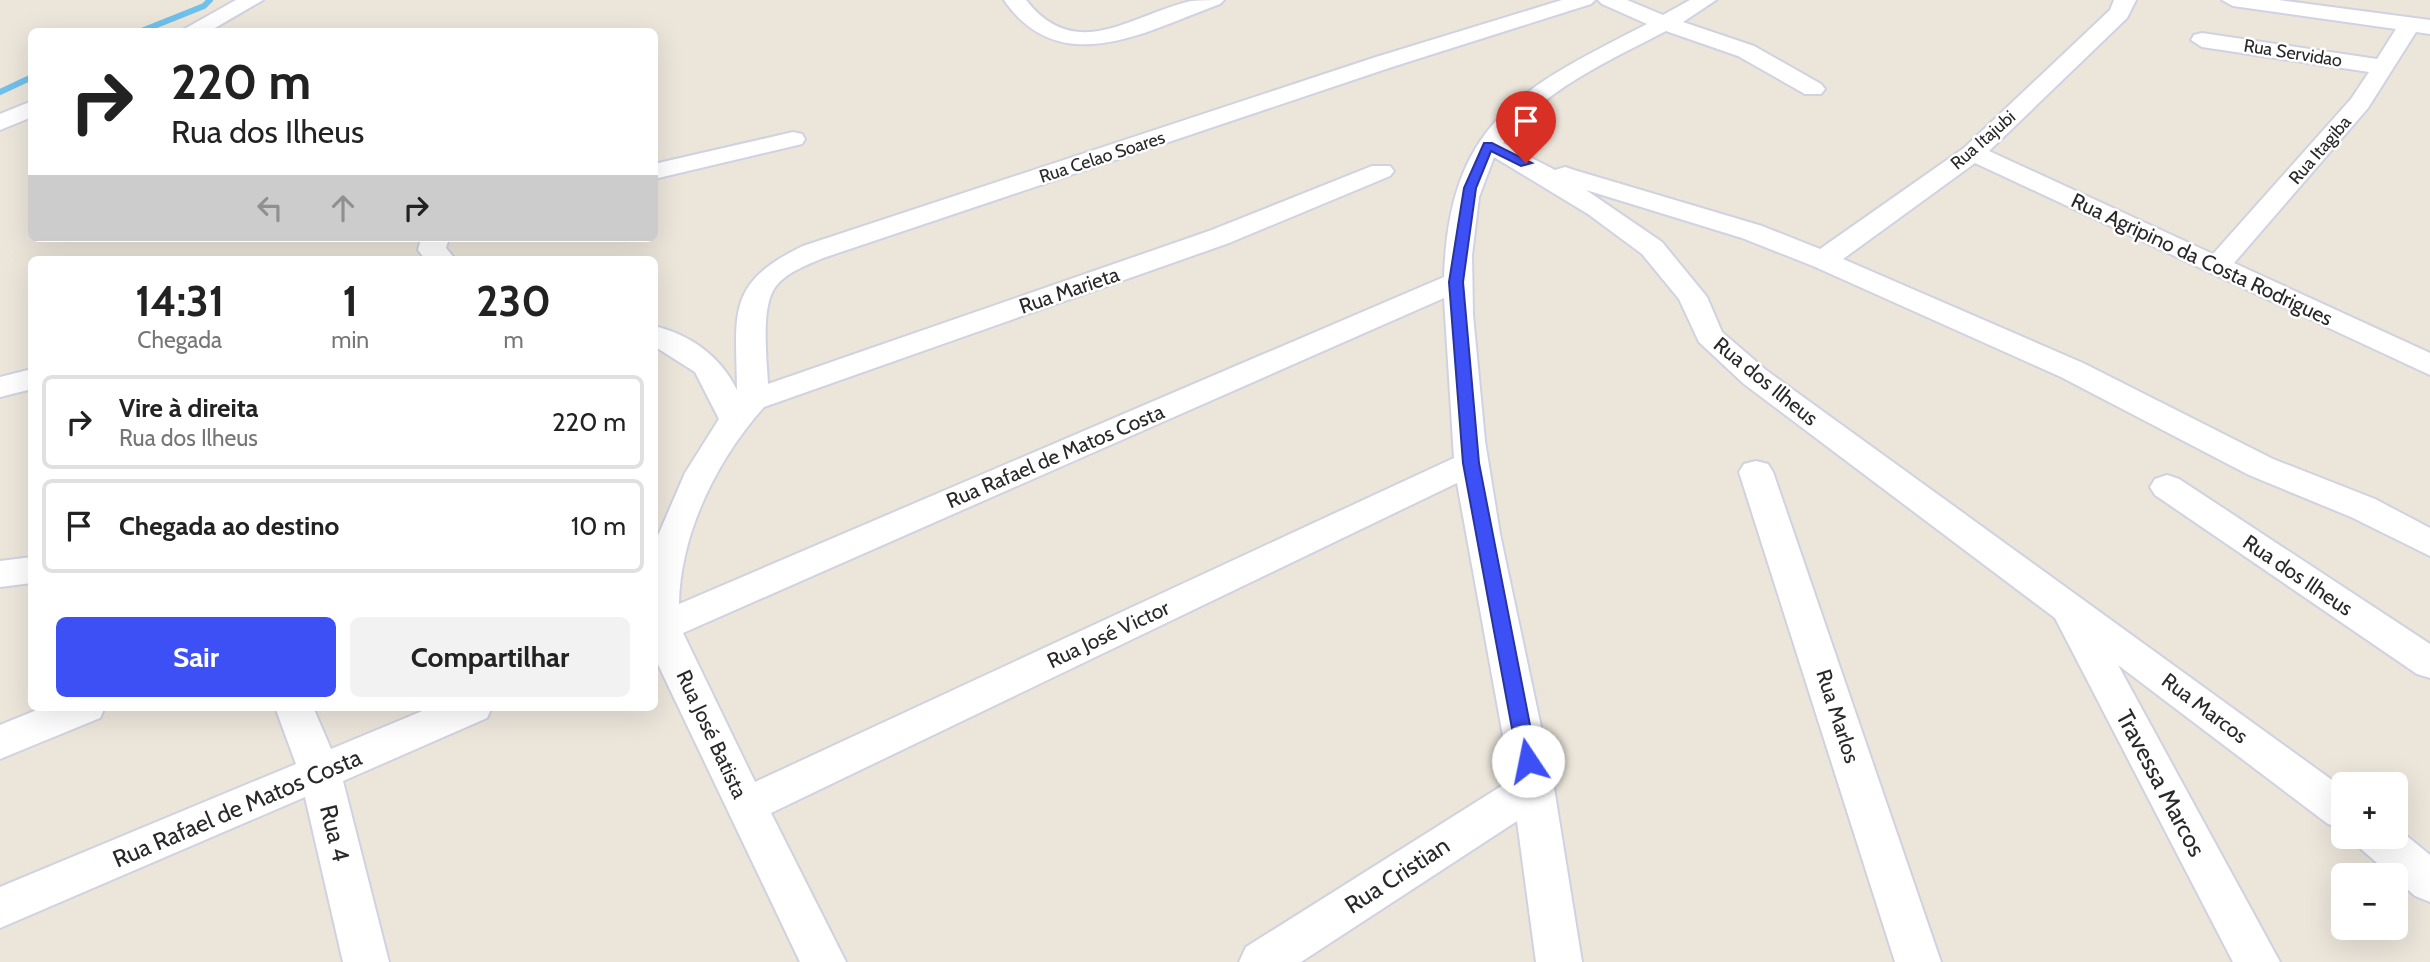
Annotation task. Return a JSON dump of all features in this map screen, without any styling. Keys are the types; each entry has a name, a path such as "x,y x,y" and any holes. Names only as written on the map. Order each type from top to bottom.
{"street":[{"path":"198,28 252,0"},
{"path":"1015,0 1034,19 1078,41 1105,37 1213,0"},
{"name":"Rua Celao Soares","path":"744,409 754,304 761,287 789,264 868,233 1384,62 1584,0"},
{"path":"1609,0 1665,24 1721,40 1813,89"},
{"path":"1559,962 1533,788 1471,463 1456,282 1470,188 1488,145 1523,106 1562,77 1665,24 1705,0"},
{"name":"Rua Itajubi","path":"1823,260 1973,153 2119,13 2125,0"},
{"path":"2233,0 2407,18"},
{"name":"Rua Itagiba","path":"2217,266 2335,134 2384,67 2407,18"},
{"name":"Rua Servidao","path":"2202,40 2384,67"},
{"path":"0,123 28,110"},
{"path":"658,171 793,139"},
{"name":"Rua dos Ilheus","path":"1488,145 1526,163 1597,208 1652,248 1693,297 1709,336 1755,377 2066,604"},
{"name":"Rua Agripino da Costa Rodrigues","path":"1973,153 2430,365"},
{"path":"1526,163 1752,232 1823,260 2072,370 2261,467 2363,508 2430,543"},
{"name":"Rua Marieta","path":"744,409 1219,237 1381,171"},
{"name":"Rua Rafael de Matos Costa","path":"658,628 1456,282"},
{"path":"658,337 691,351 709,367 744,409"},
{"path":"0,387 28,380"},
{"name":"Rua José Batista","path":"744,409 702,469 678,525 664,580 658,628 823,962"},
{"name":"Rua José Victor","path":"745,806 1471,463"},
{"name":"Rua Marlos","path":"1756,472 1918,962"},
{"name":"Rua dos Ilheus","path":"2167,487 2430,663"},
{"path":"0,574 28,570"},
{"name":"Rua Marcos","path":"2066,604 2331,802"},
{"name":"Travessa Marcos","path":"2066,604 2257,962"},
{"path":"0,742 76,711"},
{"name":"Rua 4","path":"296,711 320,772 366,962"},
{"name":"Rua Rafael de Matos Costa","path":"0,908 464,711"},
{"name":"Rua Cristian","path":"1262,962 1533,788"},
{"path":"2391,849 2430,882"}],"waterway":[{"path":"149,28 204,6 210,0"},
{"path":"0,92 28,79"}],"route":[{"path":"1526,163 1488,145 1470,188 1462,226 1456,282 1471,463 1528,761"}]}
